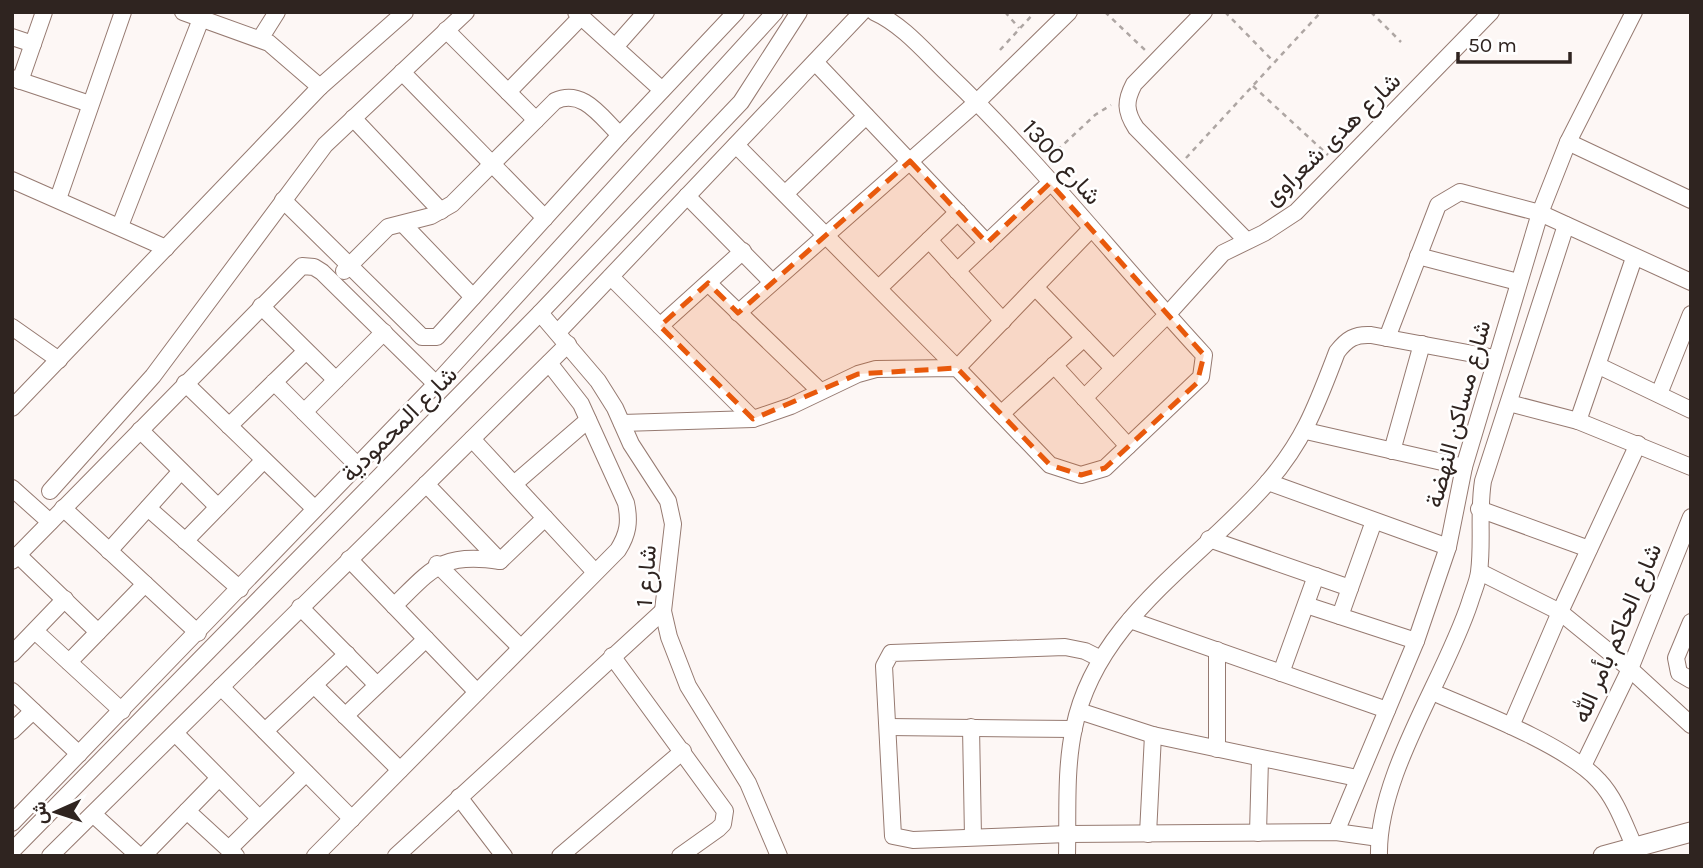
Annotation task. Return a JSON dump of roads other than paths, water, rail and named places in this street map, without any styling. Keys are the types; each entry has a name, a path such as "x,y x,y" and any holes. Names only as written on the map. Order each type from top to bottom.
{"street":[{"path":"44,12 16,80 90,104"},
{"path":"58,199 123,12"},
{"path":"183,12 260,39 320,87"},
{"path":"260,39 277,12"},
{"path":"12,408 320,87 405,12"},
{"path":"50,491 153,376 325,145 466,12"},
{"path":"615,47 646,12"},
{"path":"283,200 426,338 437,337 736,12"},
{"path":"50,856 549,363 563,338 611,277 862,12"},
{"name":"شارع 1300","path":"874,12 896,16 977,102 1203,355 1203,370 1197,383 1128,446"},
{"path":"738,313 977,102 1069,12"},
{"path":"1204,12 1134,84 1127,98 1127,114 1136,128 1246,240"},
{"name":"شارع هدى شعراوى","path":"1084,398 1167,316 1223,253 1264,233 1296,212 1491,12"},
{"name":"شارع مساكن النهضة","path":"1336,832 1416,641 1447,547 1464,467 1540,213 1568,142 1634,12"},
{"path":"771,13 795,18"},
{"name":"شارع المحمودية","path":"12,824 414,408 771,13"},
{"path":"508,92 578,15 662,90"},
{"name":"شارع المحمودية","path":"12,851 540,313 741,102 795,18"},
{"path":"120,226 201,19"},
{"path":"446,30 536,120"},
{"path":"12,37 33,44"},
{"path":"815,62 987,243"},
{"path":"402,72 545,218"},
{"path":"332,282 388,227 441,211 555,101 571,96 587,103 620,135"},
{"path":"786,193 866,116"},
{"path":"353,118 441,211"},
{"path":"1568,142 1691,200"},
{"path":"736,145 827,234 1050,465 1072,474 1091,474 1105,468 1128,446 1054,365"},
{"path":"12,180 166,248"},
{"path":"957,271 1050,183"},
{"path":"1387,338 1438,205 1452,194 1469,193 1540,213 1633,258 1691,282"},
{"path":"687,196 772,282"},
{"path":"879,288 958,212"},
{"path":"403,224 473,298"},
{"name":"شارع مساكن النهضة","path":"1379,856 1379,838 1391,787 1458,636 1479,572 1479,509 1483,481 1566,225"},
{"path":"622,423 753,419 791,406 820,391 876,369 957,368 1091,229"},
{"path":"929,240 1003,321"},
{"path":"660,326 743,251"},
{"path":"1419,256 1518,282"},
{"path":"1578,421 1633,258"},
{"path":"99,632 15,558 302,266 313,267 332,282 436,384"},
{"path":"611,277 753,419"},
{"path":"708,283 820,391"},
{"path":"1035,287 1113,368"},
{"path":"261,306 336,380"},
{"name":"شارع 1","path":"540,313 598,381 631,444 668,501 673,524 663,611 673,649 688,686 748,783 779,856"},
{"path":"1659,394 1691,314"},
{"path":"12,327 59,360"},
{"path":"304,412 384,332"},
{"path":"1067,856 1074,729 1101,659 1130,620 1167,579 1268,482 1306,431 1337,352 1346,341 1362,334 1495,358"},
{"path":"1002,414 1084,338"},
{"path":"1392,451 1422,344"},
{"path":"229,426 306,351"},
{"path":"315,856 624,540 629,516 588,420 571,389 549,363"},
{"path":"1598,366 1691,410"},
{"path":"274,382 358,466"},
{"path":"185,383 316,509"},
{"path":"1509,403 1578,421 1691,467"},
{"path":"414,408 431,423"},
{"path":"514,484 588,420"},
{"path":"140,430 218,507"},
{"path":"1306,431 1464,467"},
{"path":"472,439 595,572"},
{"path":"1511,726 1559,612 1638,444"},
{"path":"185,541 264,460"},
{"path":"109,551 181,471"},
{"path":"1268,482 1447,547"},
{"path":"426,484 500,561"},
{"path":"12,488 50,522"},
{"path":"148,508 240,589"},
{"path":"63,509 198,634"},
{"path":"1479,509 1589,549"},
{"name":"شارع الحاكم بأمر الله","path":"1583,766 1630,669 1691,517"},
{"path":"394,606 437,564 468,558 500,561 545,518"},
{"path":"1340,616 1374,521"},
{"path":"1209,539 1350,588"},
{"path":"349,559 477,692"},
{"path":"437,564 520,646"},
{"path":"1479,572 1559,612 1630,669 1691,725"},
{"path":"1281,673 1316,576"},
{"path":"69,662 145,584"},
{"path":"12,654 65,600"},
{"path":"1306,605 1416,641"},
{"path":"300,607 377,685"},
{"path":"396,856 663,611"},
{"path":"1130,620 1387,709"},
{"path":"1691,622 1679,646 1676,666 1684,677 1691,680"},
{"path":"35,631 122,711"},
{"path":"345,716 426,639"},
{"path":"1101,659 1065,647 891,653 884,667 893,836 913,840 1068,834 1336,832 1379,838"},
{"path":"1217,650 1217,749"},
{"path":"265,732 346,654"},
{"path":"612,656 723,805 725,818 718,828 680,856"},
{"path":"314,685 400,770"},
{"path":"221,687 352,819"},
{"path":"12,691 79,754"},
{"path":"1432,692 1511,726 1583,766 1601,782 1634,848"},
{"path":"12,731 33,711"},
{"path":"1079,711 1153,735 1357,778"},
{"path":"888,727 1074,729"},
{"path":"971,727 973,838"},
{"path":"175,733 259,818"},
{"path":"1148,834 1153,735"},
{"path":"560,856 683,751"},
{"path":"1258,832 1260,759"},
{"path":"187,811 232,853 259,818 306,773"},
{"path":"93,814 141,856 219,778"},
{"path":"46,789 60,801"},
{"path":"459,797 504,856"},
{"path":"1603,856 1691,832"}]}
